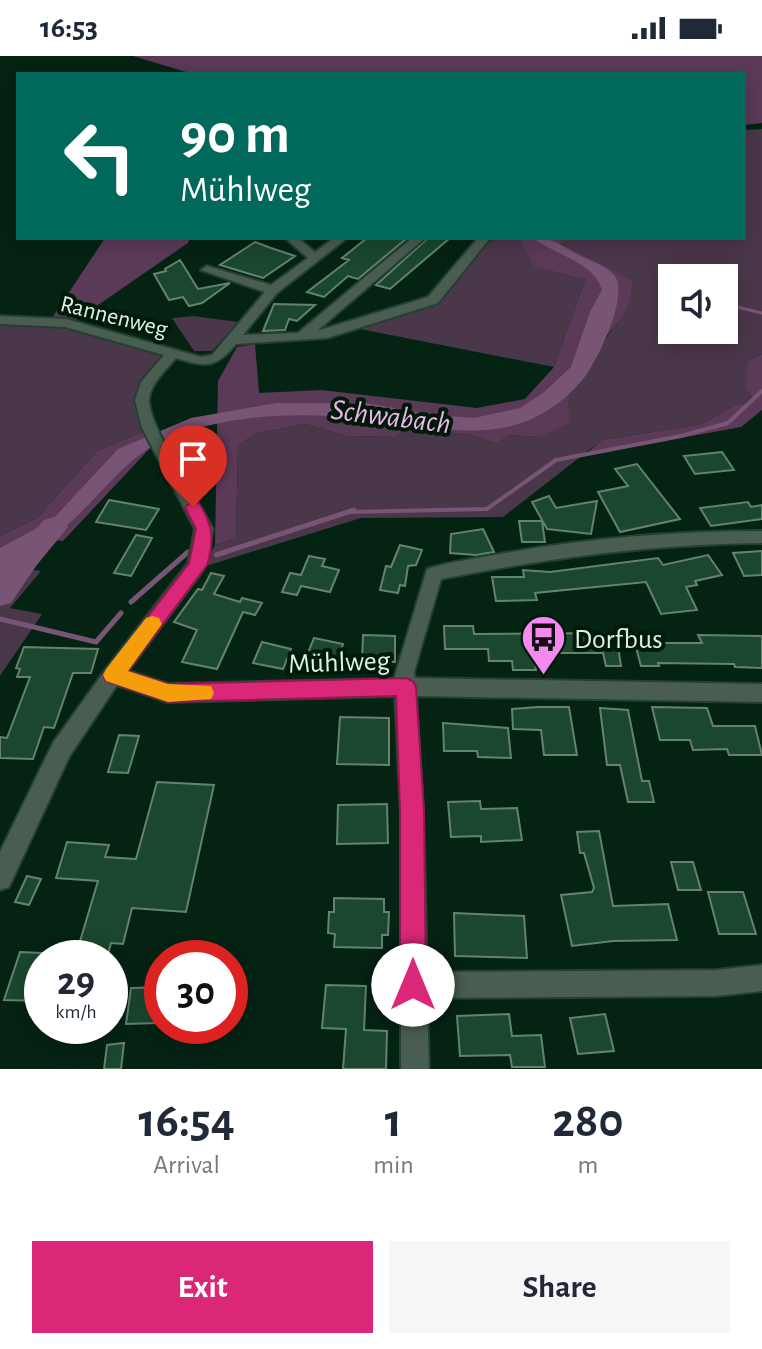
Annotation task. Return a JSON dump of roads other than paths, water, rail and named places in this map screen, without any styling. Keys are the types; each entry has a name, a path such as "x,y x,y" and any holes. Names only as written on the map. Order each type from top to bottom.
{"street":[{"path":"293,240 314,257"},
{"path":"232,340 273,290 338,240"},
{"path":"302,337 417,240"},
{"path":"232,340 327,334 433,300 482,240"},
{"path":"207,270 273,290"},
{"name":"Rannenweg","path":"0,320 66,323 201,361 217,358 232,340"},
{"path":"0,878 61,750 113,675 197,565 203,547 204,529 164,449 150,428 142,400 156,369 173,353"},
{"path":"415,1069 412,811 404,672 433,574 507,560 651,540 762,537"},
{"name":"Mühlweg","path":"113,675 168,693 406,687 762,693"},
{"path":"413,985 716,983 762,978"}],"water":[{"path":"536,240 552,241 601,266 614,275 618,284 616,310 592,366 573,391 547,411 518,424 481,430 293,415 244,419 195,429 143,452 58,533 0,569 0,548 52,520 118,449 191,418 276,403 365,403 474,418 520,408 543,393 571,367 590,312 602,290 591,272"}],"waterway":[{"path":"738,307 762,313"},
{"path":"348,512 487,509 556,460 681,436 728,423 762,391"},
{"path":"216,555 354,510"},
{"name":"Schwabach","path":"0,594 25,558 54,527"},
{"path":"131,602 188,552"},
{"path":"0,619 96,642 121,613"}],"place":[{"name":"Dorfbus","path":"543,677"}]}
